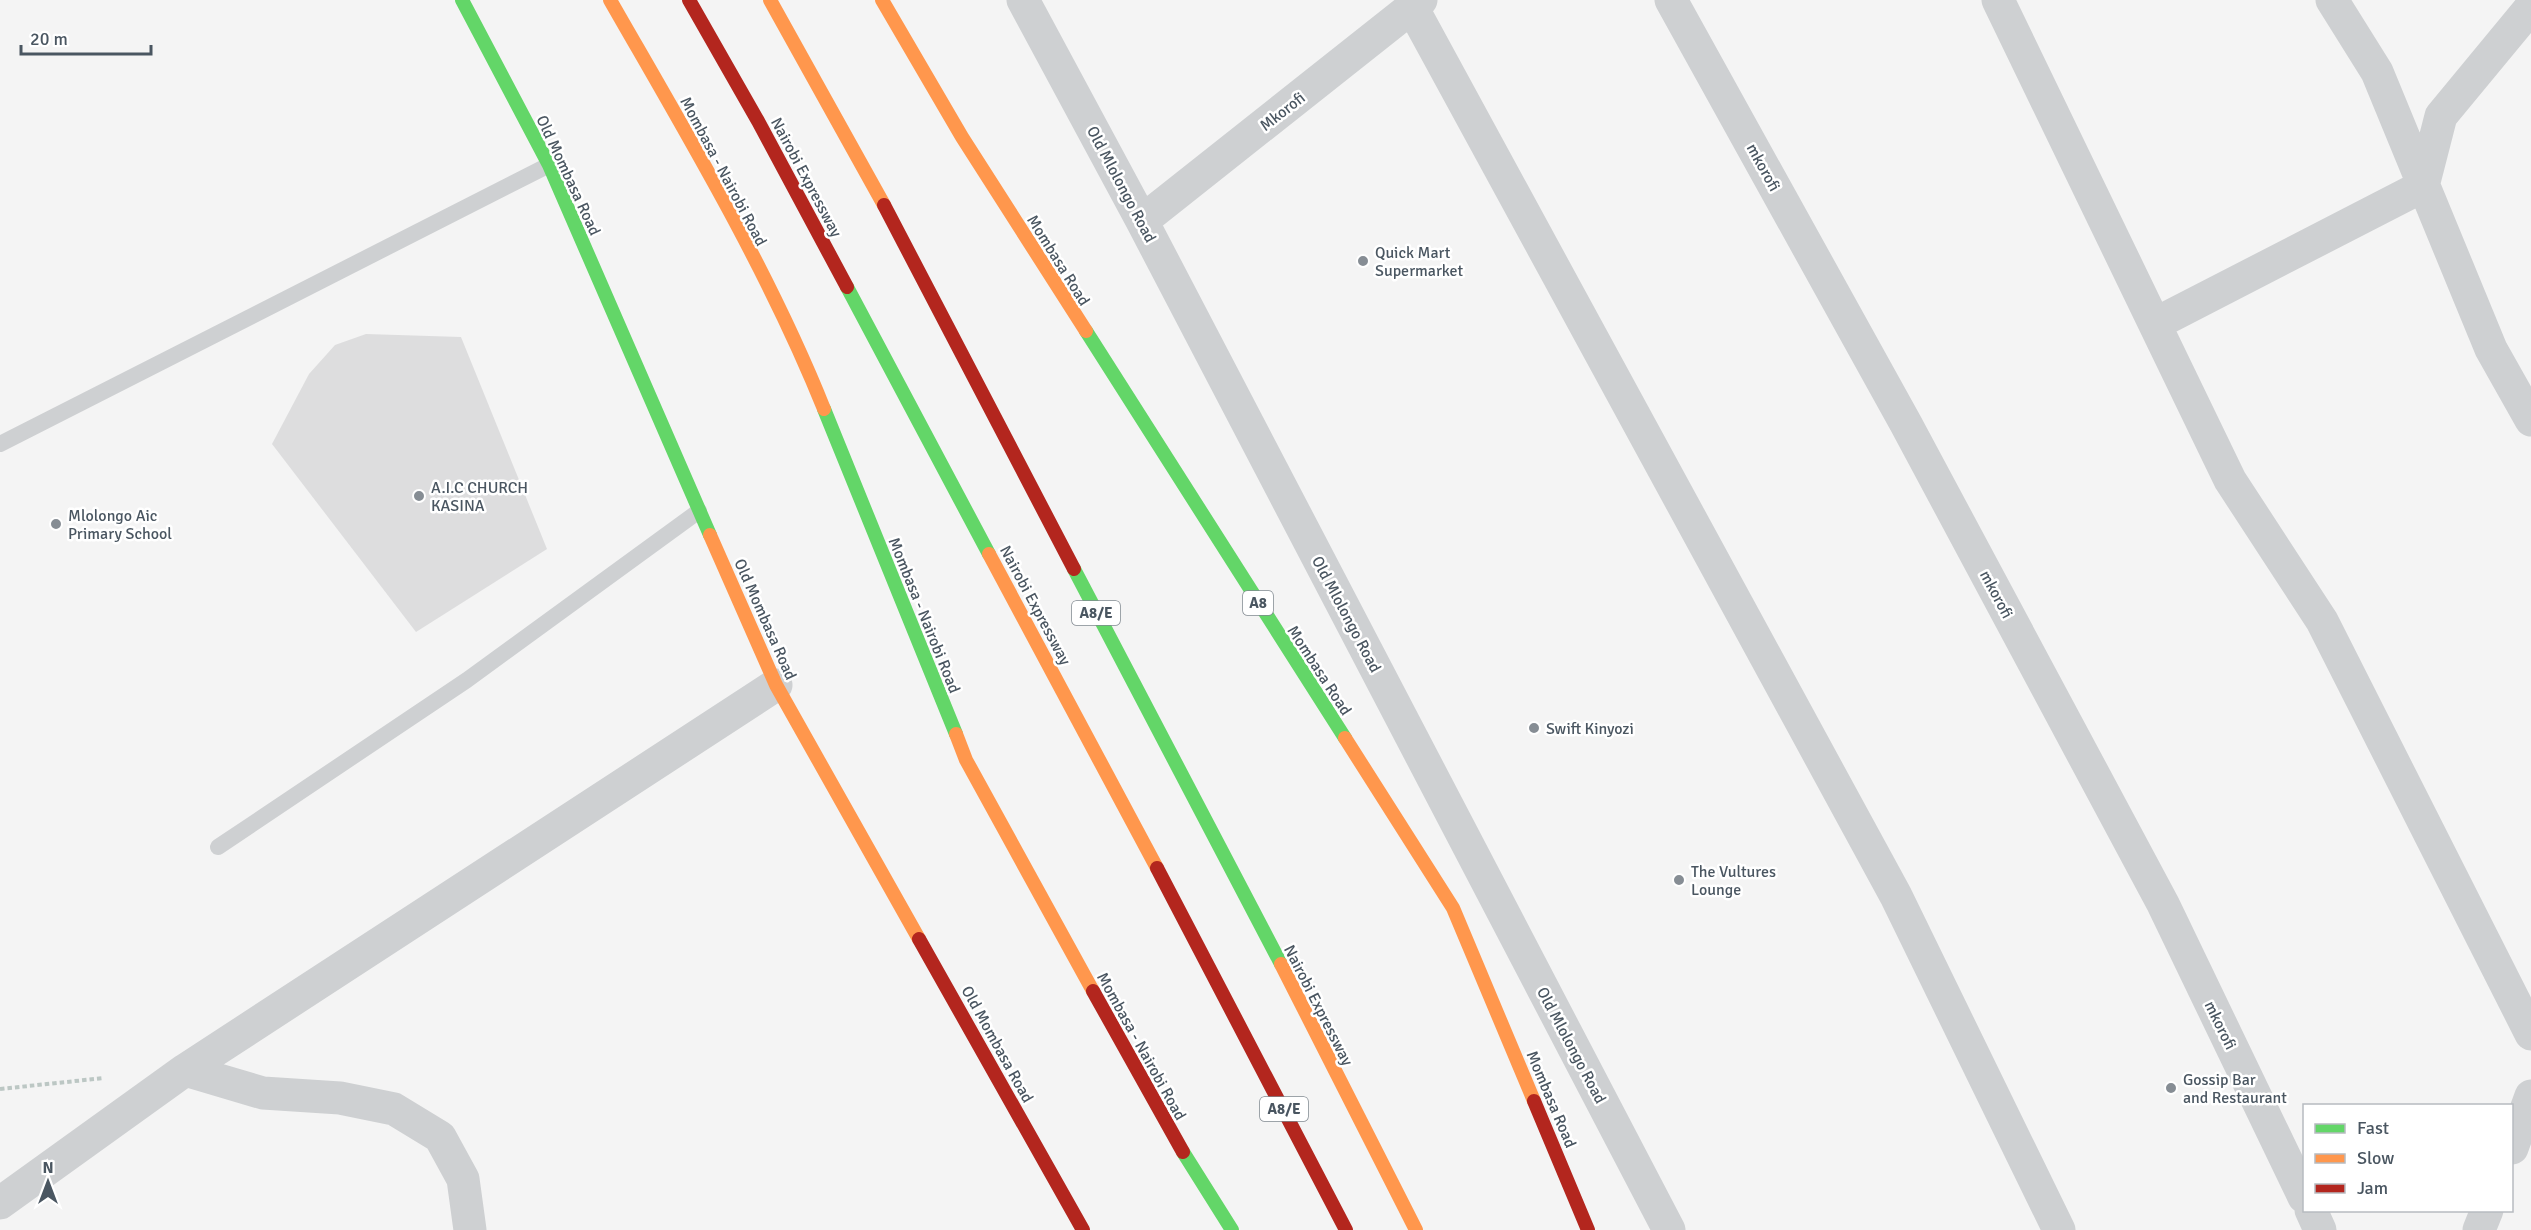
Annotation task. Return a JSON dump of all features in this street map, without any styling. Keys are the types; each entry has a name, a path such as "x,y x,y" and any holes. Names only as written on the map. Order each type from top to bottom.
{"main road":[{"name":"Old Mombasa Road","path":"462,0 549,165 776,686 1083,1230"},
{"name":"Mombasa - Nairobi Road","path":"610,0 701,160 804,358 966,760 1175,1139 1232,1230"},
{"name":"Nairobi Expressway","path":"689,0 758,121 1216,977 1346,1230"},
{"name":"Nairobi Expressway","path":"770,0 856,151 1212,837 1278,959 1416,1230"},
{"name":"Mombasa Road","path":"882,0 962,137 1453,908 1588,1230"}],"street":[{"name":"Old Mlolongo Road","path":"1023,0 1142,222 1669,1230"},
{"name":"mkorofi","path":"1671,0 1906,424 2163,904 2303,1195"},
{"path":"1998,0 2230,480 2322,621 2531,1034"},
{"path":"2332,0 2377,72 2491,349 2531,420"},
{"name":"Mkorofi","path":"1142,222 1417,4"},
{"path":"1417,4 1896,896 2059,1230"},
{"path":"2155,324 2423,186 2441,116 2531,7"},
{"path":"0,1203 185,1070 776,686"},
{"path":"185,1070 263,1093 340,1098 394,1109 440,1137 464,1179 470,1230"},
{"path":"2513,1143 2531,1096"},
{"path":"2312,1212 2320,1230"},
{"path":"2479,1230 2486,1212"}],"lane":[{"path":"0,444 549,165"},
{"path":"218,847 467,680 699,511"}],"path":[{"path":"0,1089 114,1077"}],"building":[{"name":"A.I.C CHURCH KASINA","path":"366,334 461,337 547,549 416,632 272,444 309,374 335,345"}],"traffic: fast":[{"path":"462,0 549,165 710,535"},
{"path":"847,287 989,554"},
{"path":"1086,331 1345,738"},
{"path":"824,409 956,734"},
{"path":"1074,569 1281,964"},
{"path":"1183,1152 1232,1230"}],"traffic: slow":[{"path":"610,0 724,201 777,304 824,409"},
{"path":"770,0 884,205"},
{"path":"882,0 962,137 1086,331"},
{"path":"710,535 776,685 919,939"},
{"path":"989,554 1157,868"},
{"path":"956,734 966,760 1093,991"},
{"path":"1345,738 1453,908 1534,1101"},
{"path":"1281,964 1416,1230"}],"traffic: jam":[{"path":"689,0 758,121 847,287"},
{"path":"884,205 1074,569"},
{"path":"1157,868 1346,1230"},
{"path":"919,939 1083,1230"},
{"path":"1093,991 1183,1152"},
{"path":"1534,1101 1588,1230"}],"place":[{"name":"Quick Mart Supermarket","path":"1363,261"},
{"name":"A.I.C CHURCH KASINA","path":"419,496"},
{"name":"Mlolongo Aic Primary School","path":"56,524"},
{"name":"Swift Kinyozi","path":"1534,728"},
{"name":"The Vultures Lounge","path":"1679,880"},
{"name":"Gossip Bar and Restaurant","path":"2171,1088"}]}
